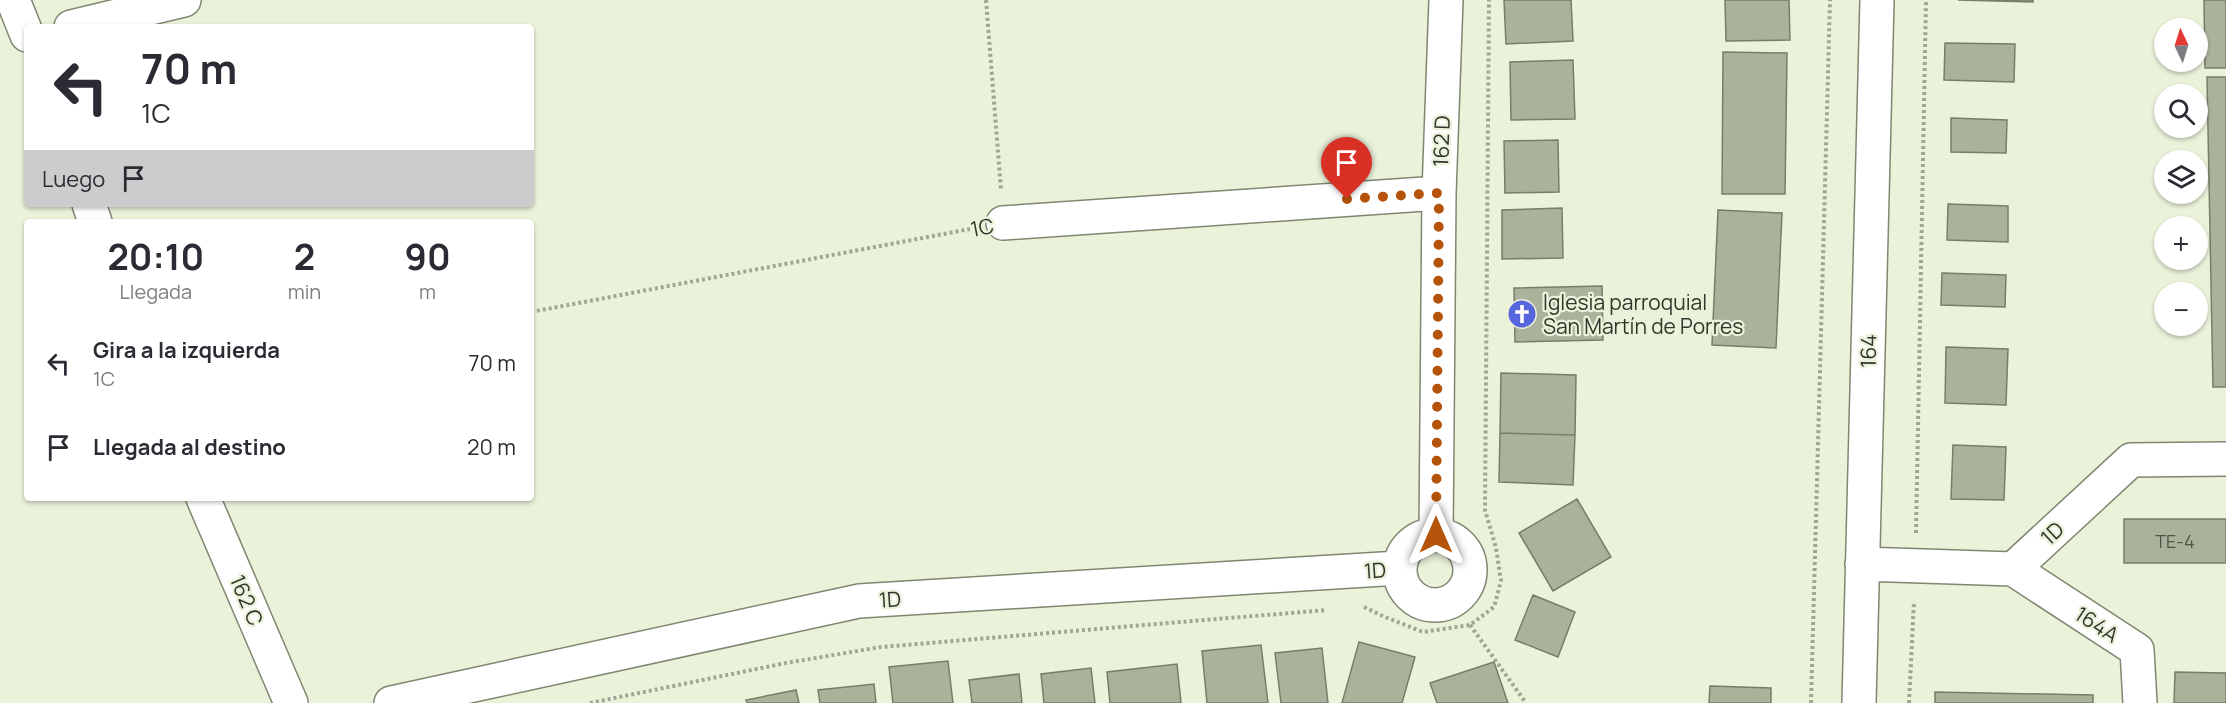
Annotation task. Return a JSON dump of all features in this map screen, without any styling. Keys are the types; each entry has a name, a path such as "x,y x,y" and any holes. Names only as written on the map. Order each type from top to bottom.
{"street":[{"path":"13,0 24,27"},
{"path":"84,24 184,0"},
{"name":"162 D","path":"1436,535 1439,193 1446,0"},
{"name":"164","path":"1860,703 1877,0"},
{"name":"1C","path":"1003,223 1439,193"},
{"name":"1D","path":"2013,569 2131,460 2226,459"},
{"name":"162 C","path":"204,501 291,703"},
{"path":"1436,535 1450,538 1461,546 1468,558 1471,571 1468,585 1460,596 1448,604 1434,606 1420,603 1408,594 1401,583 1399,568 1402,555 1411,544 1423,537 1436,535"},
{"path":"1863,564 2013,569"},
{"name":"1D","path":"391,703 859,601 1399,568"},
{"name":"164A","path":"2013,569 2137,650 2140,703"}],"path":[{"path":"986,0 1003,223"},
{"path":"1353,608 1365,607 1423,632 1470,625 1494,607 1501,581 1496,548 1485,510 1489,0"},
{"path":"1812,703 1830,0"},
{"path":"1909,703 1915,565 1926,0"},
{"name":"1C","path":"534,311 1003,223"},
{"path":"590,703 786,663 881,647 1330,609"},
{"path":"1470,625 1526,703"}],"building":[{"path":"1504,0 1571,0 1573,41 1506,44"},
{"path":"1725,0 1789,0 1790,40 1726,41"},
{"path":"1958,0 2033,0 2033,2"},
{"path":"2204,0 2226,0 2226,68 2208,68 2208,18 2204,18"},
{"path":"1945,43 2015,44 2014,82 1944,80"},
{"path":"1723,52 1787,53 1785,194 1722,194"},
{"path":"1573,60 1575,119 1511,120 1510,62"},
{"path":"2207,77 2226,77 2226,387 2213,387"},
{"path":"1951,118 2007,120 2006,153 1951,152"},
{"path":"1558,140 1559,192 1505,193 1504,141"},
{"path":"1948,204 2008,206 2008,242 1947,240"},
{"path":"1562,208 1563,258 1502,259 1502,210"},
{"path":"1718,210 1782,213 1776,348 1712,345"},
{"path":"1942,273 2006,275 2005,307 1941,305"},
{"path":"1602,286 1603,340 1515,342 1514,288"},
{"path":"1946,347 2008,349 2006,405 1945,403"},
{"path":"1501,373 1576,375 1575,435 1500,433"},
{"path":"1500,433 1575,435 1573,485 1499,482"},
{"path":"1953,445 2006,447 2004,500 1951,499"},
{"path":"1577,499 1611,557 1553,591 1519,533"},
{"path":"2124,519 2226,519 2226,563 2124,563"},
{"path":"1533,595 1575,612 1558,657 1515,640"},
{"path":"1359,642 1415,657 1402,703 1342,703"},
{"path":"1261,645 1268,703 1207,703 1202,651"},
{"path":"1322,648 1328,703 1281,703 1275,653"},
{"path":"948,661 953,703 893,703 889,667"},
{"path":"1494,662 1508,703 1437,703 1430,683"},
{"path":"1177,664 1181,703 1110,703 1107,672"},
{"path":"1091,668 1095,703 1044,703 1041,674"},
{"path":"2175,672 2226,673 2226,703 2174,703"},
{"path":"1019,674 1022,703 972,703 969,680"},
{"path":"874,684 876,703 820,703 818,690"},
{"path":"1710,686 1771,688 1771,703 1709,703"},
{"path":"796,690 799,703 747,703 746,700"},
{"path":"1935,692 2093,695 2093,703 1935,703"}],"place":[{"name":"Iglesia parroquial San Martín de Porres","path":"1522,314"}],"route":[{"path":"1347,199 1439,193 1436,535"}]}
